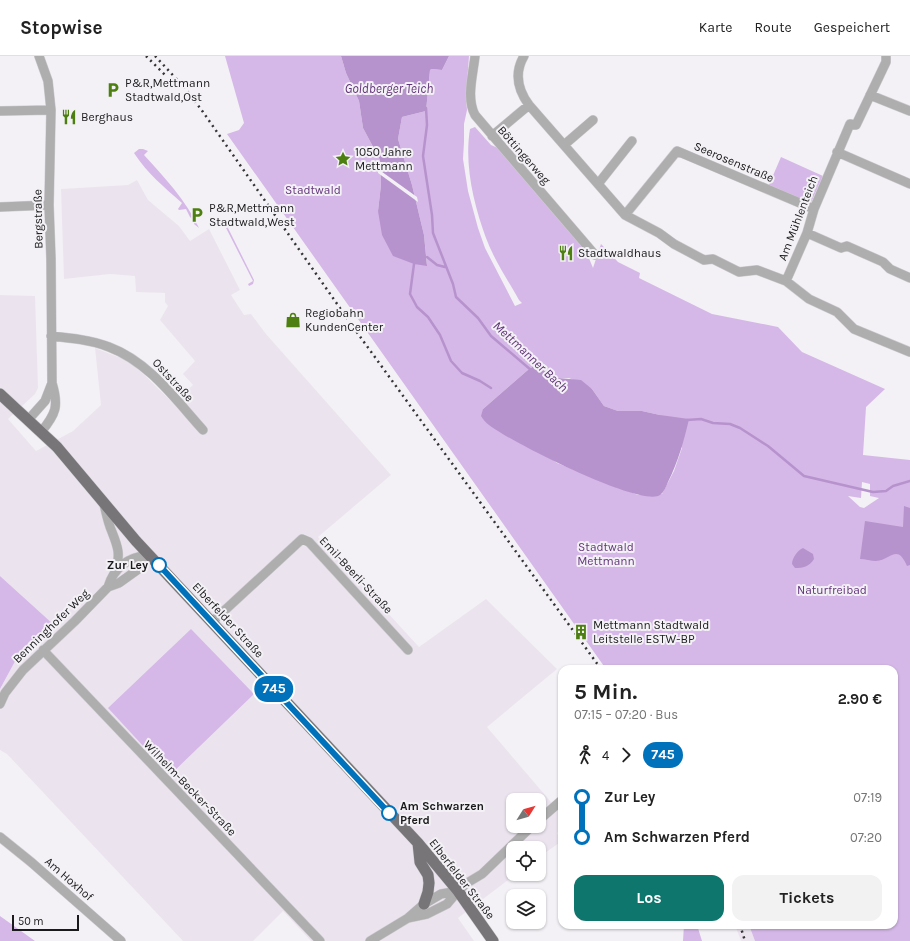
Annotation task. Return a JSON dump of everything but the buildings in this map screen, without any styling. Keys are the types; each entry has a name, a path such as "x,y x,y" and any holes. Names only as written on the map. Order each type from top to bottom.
{"main road":[{"name":"Elberfelder Straße","path":"0,394 65,456 104,504 149,555 418,843 458,891 493,941"},
{"path":"418,843 420,862 428,875 429,883 424,904"}],"street":[{"name":"Bergstraße","path":"39,56 48,81 51,110 49,205 51,336 52,383 56,400 54,414 41,432"},
{"name":"Böttingerweg","path":"475,56 470,98 471,108 475,115 595,255"},
{"name":"Am Mühlenteich","path":"524,56 519,69 518,80 520,91 529,105 625,216 659,233 674,244 704,260 713,259 739,272 757,270 786,281 808,233 814,209 837,152 850,124 856,124 886,62 886,56"},
{"path":"870,95 910,111"},
{"path":"492,136 529,105"},
{"path":"0,112 51,110"},
{"path":"564,145 593,120"},
{"path":"598,184 632,141"},
{"name":"Seerosenstraße","path":"625,216 677,151 814,209"},
{"path":"837,152 910,184"},
{"path":"0,207 49,205"},
{"path":"808,233 841,248 847,246 883,262 890,269 910,278"},
{"path":"786,281 809,299 837,312 854,328 910,352"},
{"name":"Oststraße","path":"51,336 91,341 108,346 124,354 140,364 153,375 202,430"},
{"name":"Bergstraße","path":"28,420 45,401 52,383"},
{"name":"Benninghofer Weg","path":"0,704 5,693 23,670 75,621 108,587 118,563 117,542 111,531 104,504"},
{"name":"Emil-Beerli-Straße","path":"212,622 302,539 309,542 408,650"},
{"name":"Benninghofer Weg","path":"115,572 131,558 149,555"},
{"name":"Benninghofer Weg","path":"108,587 119,583 140,568 149,555"},
{"name":"Wilhelm-Becker-Straße","path":"43,650 320,941"},
{"path":"546,814 558,803"},
{"path":"408,918 427,914 447,904 458,891 482,874 525,833"},
{"name":"Am Hoxhof","path":"0,837 31,862 121,941"},
{"path":"370,941 408,918 424,904 440,894 458,891"}],"shaded area":[{"path":"137,180 148,200 179,226 190,241 209,229 240,290 231,295 244,315 251,314 266,334 391,475 318,537 419,647 486,599 557,669 487,727 543,793 506,793 506,833 546,833 546,796 558,810 558,844 546,852 546,841 506,841 507,881 458,918 474,941 311,941 283,911 253,941 183,941 7,754 0,750 0,689 19,654 53,624 0,576 0,295 35,296 38,388 35,394 8,419 36,451 73,431 101,405 95,348 131,362 173,403 193,385 183,374 195,361 160,320 168,306 165,302 165,293 136,292 135,276 110,274 64,279 61,189 128,185"},
{"path":"736,929 750,929 755,941 741,941"}],"green space":[{"path":"225,56 341,56 346,73 359,101 363,128 380,160 381,185 378,211 427,265 424,235 412,185 398,139 402,117 426,111 430,70 442,70 449,56 469,56 463,159 468,191 485,248 515,306 522,303 501,270 489,246 474,199 469,171 468,143 470,129 475,127 491,145 500,149 586,251 593,268 601,244 618,262 640,273 639,278 712,314 778,327 802,352 885,389 866,407 863,455 910,460 910,941 755,941 750,929 898,929 898,665 603,665 227,134 239,130 244,123","holes":["536,365 558,378 569,378 592,389 604,406 618,411 642,411 660,415 682,448 674,471 662,494 638,495 557,463 483,409 529,369","862,482 870,484 870,496 879,498 864,508 860,507 848,496 861,498"]},
{"path":"139,149 148,151 144,155 181,198 199,228 194,224 194,221 186,209 178,209 182,203 156,180 139,160 134,153"},
{"path":"781,157 823,176 810,205 768,187"},
{"path":"224,220 254,280 253,284 249,286 248,284 253,281 223,222 217,223"},
{"path":"0,576 53,624 19,654 0,689"},
{"path":"191,629 254,694 170,775 108,708"},
{"path":"0,916 35,941 0,941"},
{"path":"684,929 698,929 702,941 683,941"}],"water":[{"name":"Goldberger Teich","path":"341,56 449,56 442,70 430,70 426,111 402,117 398,139 412,185 424,235 427,266 414,264 393,256 382,235 378,211 381,185 380,160 363,128 359,101 346,73"},
{"path":"536,365 558,378 581,380 592,389 604,406 618,411 642,411 689,419 678,459 666,488 660,495 648,496 628,492 603,483 521,445 486,422 481,416 483,409 529,369"},
{"path":"904,506 910,508 910,565 907,566 900,555 897,554 893,554 876,561 860,559 865,521 903,527"},
{"path":"803,548 813,554 814,559 806,566 795,568 792,564 793,559 797,552"}],"pier":[{"path":"378,169 417,197 418,202 378,173"}],"waterway":[{"name":"Mettmanner Bach","path":"426,108 427,125 423,156 432,215 433,233 453,284 456,297 478,318 491,336 531,370"},
{"path":"427,257 437,265 445,267"},
{"path":"414,264 410,294 417,307 428,317 440,335 451,361 462,373 491,388"},
{"name":"Mettmanner Bach","path":"687,420 701,419 713,423 730,424 740,428 768,446 804,476 873,492 886,491 893,486 910,481"}],"railway":[{"path":"146,56 165,75"},
{"path":"155,56 184,87 203,112 356,331 598,665"},
{"path":"741,929 745,941"}],"bus line":[{"name":"745","path":"159,565 389,813"}],"place":[{"name":"P&R,Mettmann Stadtwald,Ost","path":"113,90"},
{"name":"Berghaus","path":"69,117"},
{"name":"1050 Jahre Mettmann","path":"343,159"},
{"name":"P&R,Mettmann Stadtwald,West","path":"197,215"},
{"name":"Stadtwaldhaus","path":"566,253"},
{"name":"Regiobahn KundenCenter","path":"293,320"},
{"name":"Zur Ley","path":"159,565"},
{"name":"Mettmann Stadtwald Leitstelle ESTW-BP","path":"581,632"},
{"name":"Am Schwarzen Pferd","path":"389,813"}],"park label":[{"name":"Stadtwald","path":"313,190"},
{"name":"Stadtwald Mettmann","path":"606,554"},
{"name":"Naturfreibad","path":"832,590"}]}
